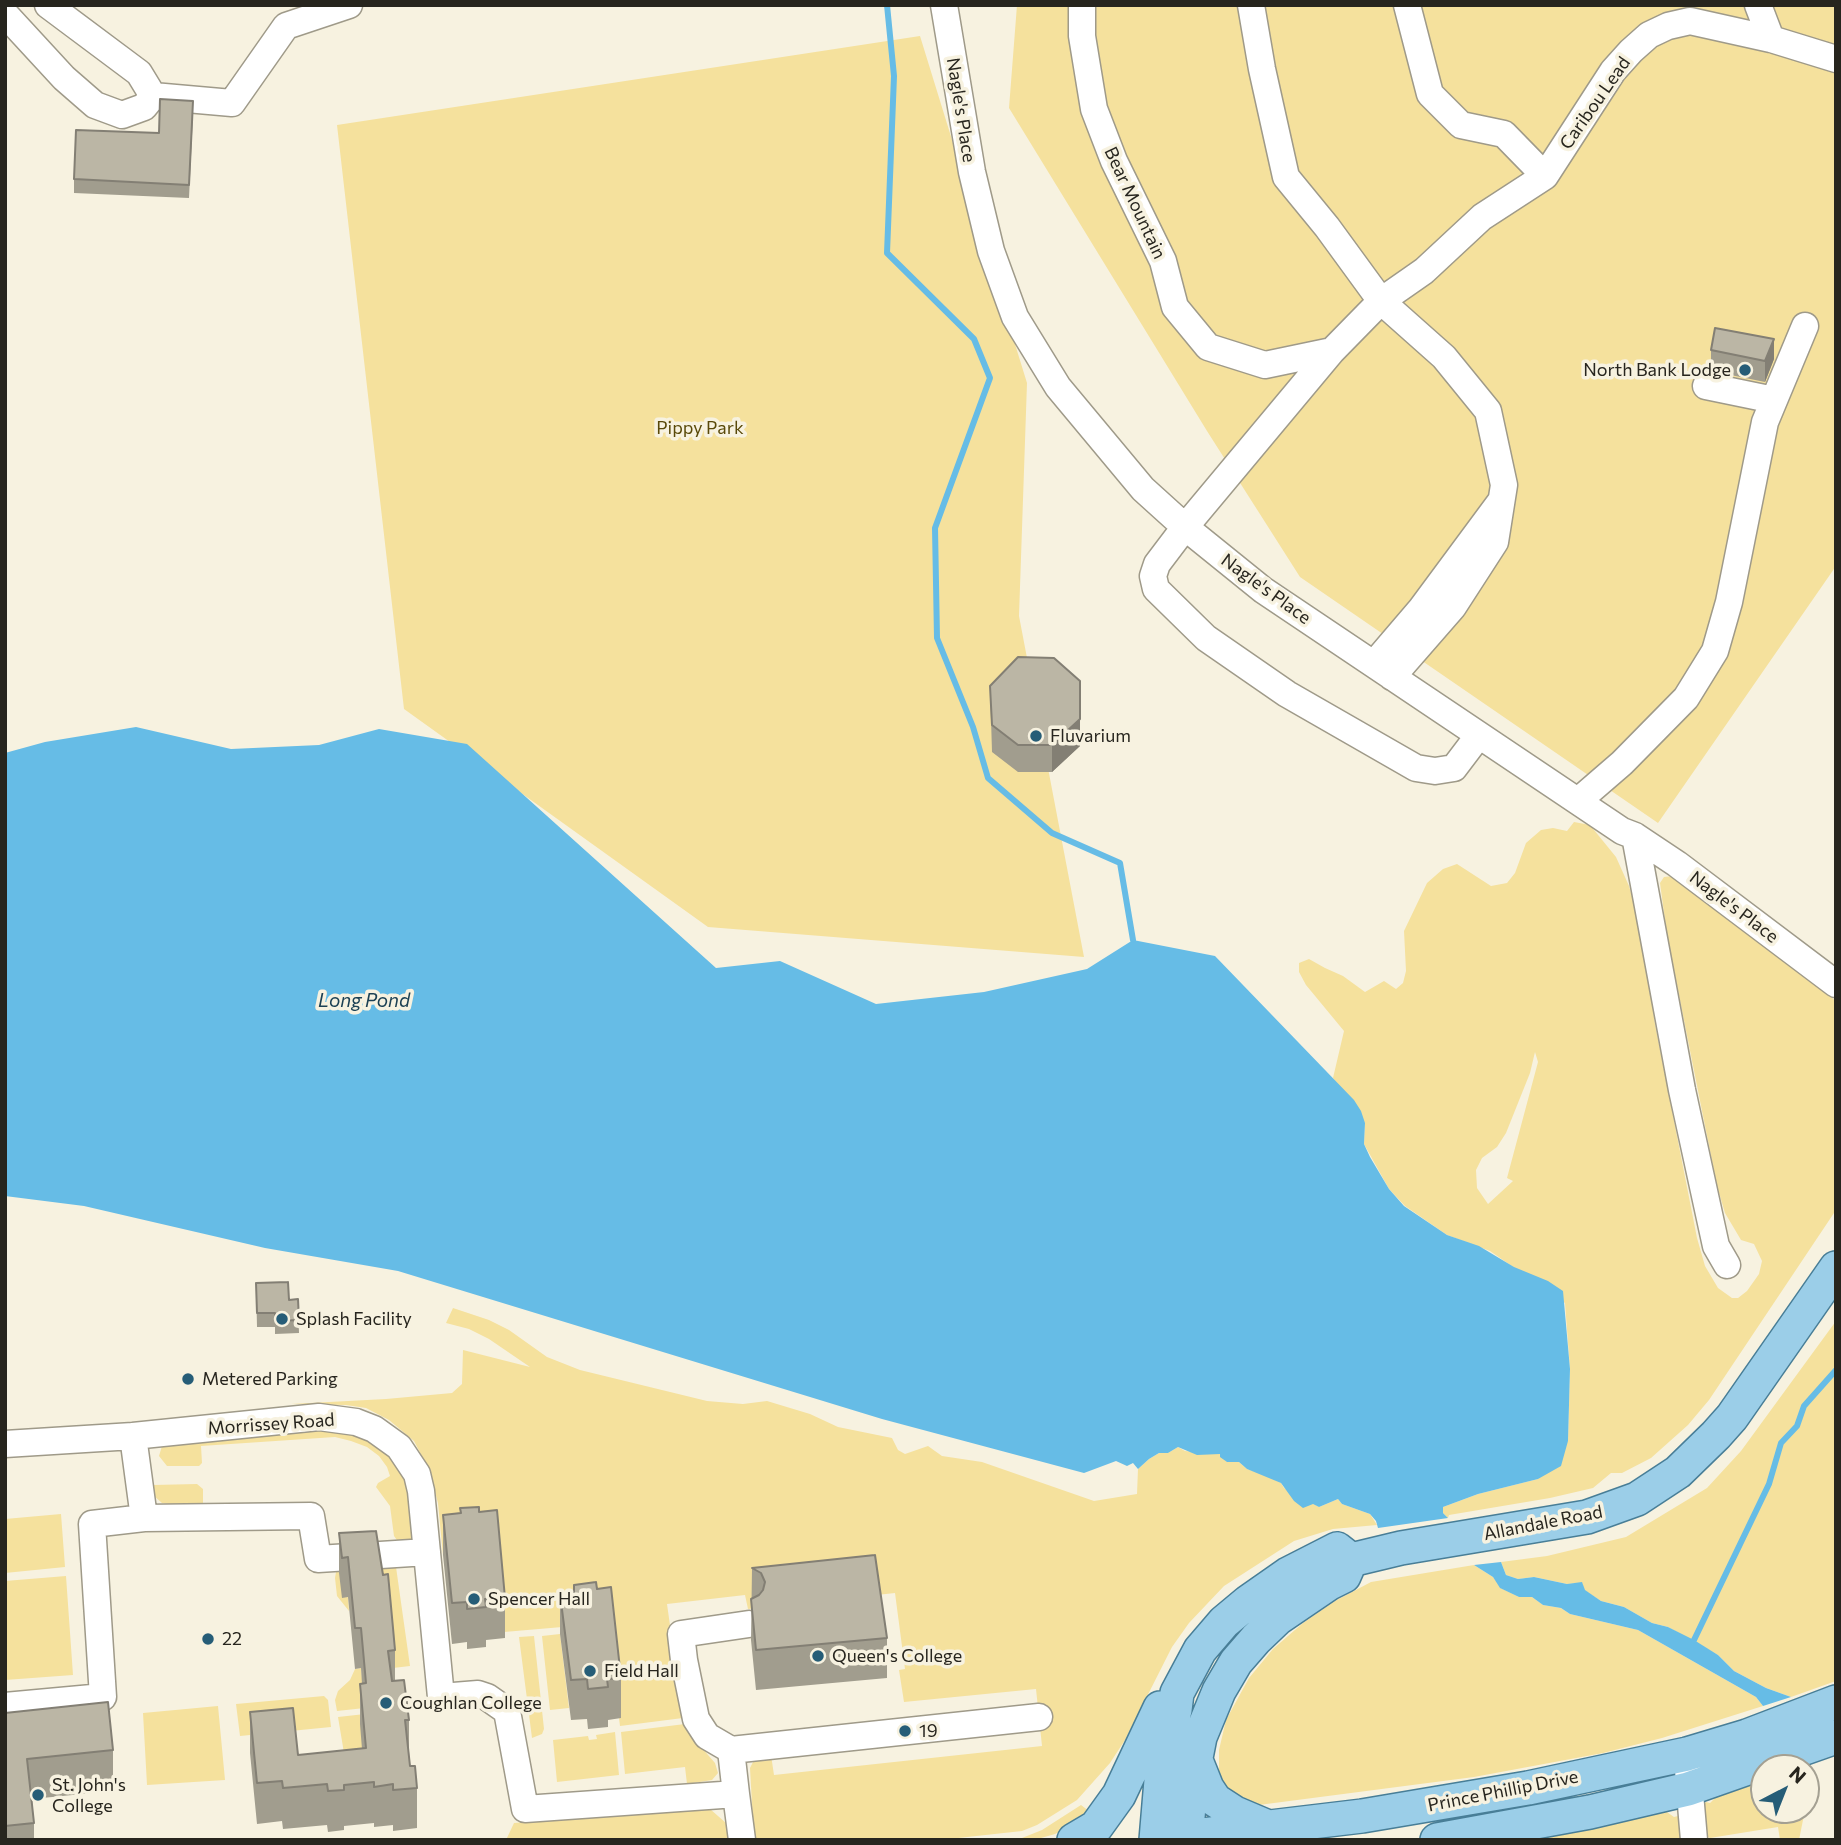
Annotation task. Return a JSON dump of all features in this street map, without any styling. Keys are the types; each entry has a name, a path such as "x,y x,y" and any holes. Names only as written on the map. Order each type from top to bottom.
{"main road":[{"name":"Allandale Road","path":"1172,1839 1158,1787 1177,1693 1200,1650 1224,1622 1288,1574 1337,1549 1351,1560 1401,1548 1555,1524 1612,1510 1648,1492 1697,1456 1732,1417 1836,1268"},
{"path":"1172,1839 1208,1716 1236,1662 1255,1639 1278,1618 1328,1584 1345,1576 1351,1560"},
{"path":"1074,1840 1096,1827 1119,1795 1162,1704 1177,1693"},
{"name":"Prince Phillip Drive","path":"1172,1839 1362,1816 1528,1787 1687,1754 1825,1707"},
{"name":"Prince Phillip Drive","path":"1437,1840 1590,1812 1688,1789 1836,1737"},
{"path":"1195,1758 1215,1800 1235,1813 1271,1828"}],"street":[{"path":"48,5 139,73 153,96"},
{"path":"153,96 232,103 286,26 349,5"},
{"name":"Nagle's Place","path":"944,5 972,172 991,250 1015,317 1058,387 1143,489 1263,590 1622,831 1635,836 1677,864 1836,984"},
{"name":"Bear Mountain","path":"1082,5 1082,36 1094,109 1114,161 1163,261 1175,307 1208,347 1265,365 1332,351"},
{"path":"1251,5 1286,177 1327,227 1381,301 1444,357 1488,411 1504,485 1495,542 1453,607 1383,670"},
{"path":"1407,5 1430,94 1461,125 1504,134 1545,176"},
{"path":"1758,5 1771,39"},
{"path":"5,14 64,78 95,105 122,115 145,107 153,96"},
{"name":"Caribou Lead","path":"1479,735 1454,768 1435,771 1416,768 1287,694 1206,638 1156,589 1153,576 1157,565 1185,527 1332,351 1381,301 1424,271 1482,216 1545,176 1613,71 1649,36 1668,26 1690,20 1771,39 1836,59"},
{"path":"1578,801 1622,763 1686,698 1715,651 1729,602 1765,422 1805,326"},
{"path":"1706,387 1774,400"},
{"path":"1635,836 1682,1090 1716,1246 1727,1265"},
{"name":"Morrissey Road","path":"5,1444 133,1436 319,1418 356,1422 374,1429 399,1447 417,1474 421,1491 441,1697 478,1694 507,1711 524,1809 736,1794"},
{"path":"133,1436 144,1518"},
{"path":"5,1706 103,1697 92,1524 144,1518 311,1517 318,1559 427,1552"},
{"path":"749,1624 681,1634 696,1719 707,1736 731,1750 1039,1717"},
{"path":"731,1750 742,1840"},
{"path":"1687,1754 1694,1840"}],"green space":[{"path":"1017,5 1836,5 1836,566 1658,823 1300,577 1009,108"},
{"name":"Pippy Park","path":"920,36 1027,383 1019,616 1084,957 708,927 404,709 337,125"},
{"path":"1574,822 1590,825 1616,857 1629,886 1641,928 1655,1024 1697,1238 1705,1266 1718,1288 1732,1298 1738,1298 1747,1291 1759,1274 1762,1261 1754,1244 1741,1240 1725,1213 1717,1186 1667,935 1660,883 1664,877 1673,876 1836,1001 1836,1210 1709,1400 1688,1425 1651,1458 1622,1473 1611,1473 1593,1488 1449,1515 1448,1518 1443,1513 1443,1507 1478,1494 1538,1479 1568,1441 1570,1369 1565,1303 1490,1251 1447,1235 1405,1206 1389,1189 1364,1144 1365,1123 1333,1078 1344,1031 1306,985 1299,972 1299,963 1309,959 1343,976 1365,992 1384,981 1396,989 1403,983 1406,971 1404,931 1427,883 1443,869 1457,864 1491,886 1507,883 1515,873 1526,843 1541,830 1553,828 1567,831","holes":["1535,1052 1538,1062 1507,1178 1513,1181 1488,1204 1477,1188 1476,1170 1482,1158 1497,1147 1506,1133 1530,1073"]},
{"path":"453,1308 489,1320 509,1330 547,1357 580,1370 707,1401 743,1404 767,1401 810,1414 838,1427 892,1438 898,1450 905,1454 928,1446 942,1456 982,1462 1094,1501 1137,1494 1138,1469 1159,1453 1168,1453 1178,1447 1185,1451 1221,1454 1227,1462 1239,1462 1247,1469 1268,1476 1319,1507 1338,1499 1342,1504 1370,1514 1377,1525 1333,1529 1294,1541 1224,1586 1189,1623 1172,1647 1125,1740 1110,1763 1077,1800 1037,1825 1022,1831 940,1840 754,1840 750,1768 755,1758 771,1755 774,1775 1042,1746 1036,1689 904,1702 899,1670 905,1669 895,1593 748,1609 745,1595 667,1604 683,1718 620,1726 621,1718 574,1626 504,1632 461,1554 443,1555 438,1503 429,1470 414,1441 389,1420 366,1408 291,1404 452,1393 462,1384 463,1350 530,1367 489,1339 469,1329 446,1323"},
{"path":"1836,1321 1836,1681 1791,1697 1766,1688 1734,1671 1718,1655 1668,1627 1652,1623 1624,1607 1601,1601 1584,1590 1582,1583 1567,1584 1534,1577 1518,1579 1506,1575 1501,1562 1547,1556 1626,1537 1707,1488 1741,1451"},
{"path":"343,1431 380,1445 406,1474 417,1545 399,1543 394,1536 390,1506 376,1487 390,1476 387,1467 379,1456 367,1447 351,1441 335,1437 201,1446 202,1463 199,1466 167,1466 159,1456 162,1446 169,1442"},
{"path":"197,1484 203,1489 203,1509 162,1503 154,1496 153,1485"},
{"path":"61,1514 65,1567 5,1573 5,1519"},
{"path":"1474,1565 1493,1577 1501,1588 1519,1597 1532,1597 1543,1605 1561,1608 1570,1614 1638,1630 1756,1697 1763,1706 1662,1738 1603,1753 1474,1777 1251,1806 1229,1796 1219,1775 1219,1750 1226,1720 1249,1678 1273,1649 1303,1623 1335,1601 1371,1582"},
{"path":"396,1567 410,1666 393,1668 381,1592 348,1597 349,1611 337,1596 336,1572"},
{"path":"66,1576 73,1675 5,1680 5,1581"},
{"path":"560,1634 569,1708 550,1710 542,1636"},
{"path":"534,1636 544,1729 542,1734 532,1738 519,1637"},
{"path":"361,1668 364,1699 383,1706 337,1711 335,1700 338,1691 350,1680 355,1669"},
{"path":"324,1696 328,1700 331,1727 240,1736 236,1704"},
{"path":"218,1706 225,1780 147,1785 143,1713"},
{"path":"383,1712 364,1765 348,1777 338,1717"},
{"path":"685,1724 715,1763 718,1773 712,1780 687,1784 685,1767 625,1774 621,1732"},
{"path":"615,1732 619,1775 557,1782 553,1740 588,1736 589,1740 597,1739 596,1735"},
{"path":"1750,1786 1750,1824 1802,1824 1799,1840 1780,1840 1778,1827 1710,1838 1704,1835 1704,1804 1710,1803 1716,1797"},
{"path":"1081,1805 1089,1811 1071,1826 1055,1834 1034,1840 1005,1840 1022,1838 1042,1830"},
{"path":"702,1807 710,1809 726,1823 728,1840 506,1840 514,1823"},
{"path":"1664,1810 1674,1817 1678,1816 1683,1840 1539,1840"}],"water":[{"name":"Long Pond","path":"136,727 231,749 319,745 379,729 467,744 716,968 780,961 876,1004 984,992 1087,969 1133,940 1215,956 1354,1100 1365,1123 1364,1144 1370,1157 1389,1189 1404,1206 1447,1235 1479,1246 1563,1291 1570,1369 1568,1441 1561,1466 1538,1479 1478,1494 1443,1507 1443,1513 1448,1518 1378,1528 1370,1514 1342,1504 1338,1499 1319,1507 1313,1504 1303,1508 1294,1501 1281,1483 1247,1469 1239,1462 1227,1462 1220,1454 1197,1455 1178,1447 1168,1453 1159,1453 1138,1469 1133,1463 1127,1466 1116,1461 1084,1473 882,1419 398,1271 265,1248 84,1206 5,1196 5,753 45,742"},
{"path":"1501,1562 1506,1575 1518,1579 1534,1577 1567,1584 1582,1582 1585,1590 1601,1601 1624,1607 1652,1623 1668,1627 1694,1640 1718,1655 1734,1671 1766,1688 1791,1697 1763,1706 1756,1697 1638,1630 1570,1614 1561,1608 1543,1605 1532,1597 1519,1597 1500,1588 1493,1577 1474,1565"}],"building":[{"path":"160,99 193,101 189,185 74,179 76,130 159,133"},
{"path":"1715,328 1774,339 1765,361 1711,350"},
{"name":"Fluvarium","path":"1018,657 1054,658 1080,681 1080,719 1052,745 1018,745 992,725 990,686"},
{"path":"288,1282 289,1300 298,1299 299,1320 275,1321 275,1313 257,1313 256,1283"},
{"path":"479,1507 479,1512 497,1510 505,1598 485,1599 486,1607 467,1609 467,1602 452,1603 443,1515 461,1513 460,1508"},
{"path":"376,1531 383,1575 388,1574 395,1650 388,1651 392,1681 404,1680 409,1720 405,1720 410,1766 415,1766 417,1788 393,1790 393,1784 374,1787 374,1782 344,1785 344,1790 328,1791 327,1784 283,1788 282,1781 257,1783 250,1712 293,1708 298,1755 366,1748 360,1684 366,1683 361,1628 355,1628 348,1557 342,1558 339,1533"},
{"path":"875,1555 887,1638 756,1650 751,1599 759,1595 765,1582 761,1573 752,1568"},
{"path":"596,1582 597,1589 611,1587 621,1678 607,1679 608,1687 588,1689 587,1679 571,1680 560,1594 574,1592 574,1585"},
{"path":"108,1702 113,1750 27,1759 34,1823 5,1826 5,1713"}],"waterway":[{"path":"887,5 894,76 887,253 974,339 990,378 935,528 937,638 973,727 988,778 1052,833 1120,863 1133,940"},
{"path":"1694,1640 1769,1484 1781,1443 1797,1426 1804,1406 1836,1370"}],"place":[{"name":"North Bank Lodge","path":"1745,370"},
{"name":"Fluvarium","path":"1036,736"},
{"name":"Splash Facility","path":"282,1319"},
{"name":"Metered Parking","path":"188,1379"},
{"name":"Spencer Hall","path":"474,1599"},
{"name":"22","path":"208,1639"},
{"name":"Queen's College","path":"818,1656"},
{"name":"Field Hall","path":"590,1671"},
{"name":"Coughlan College","path":"386,1703"},
{"name":"19","path":"905,1731"},
{"name":"St. John's College","path":"38,1795"}]}
